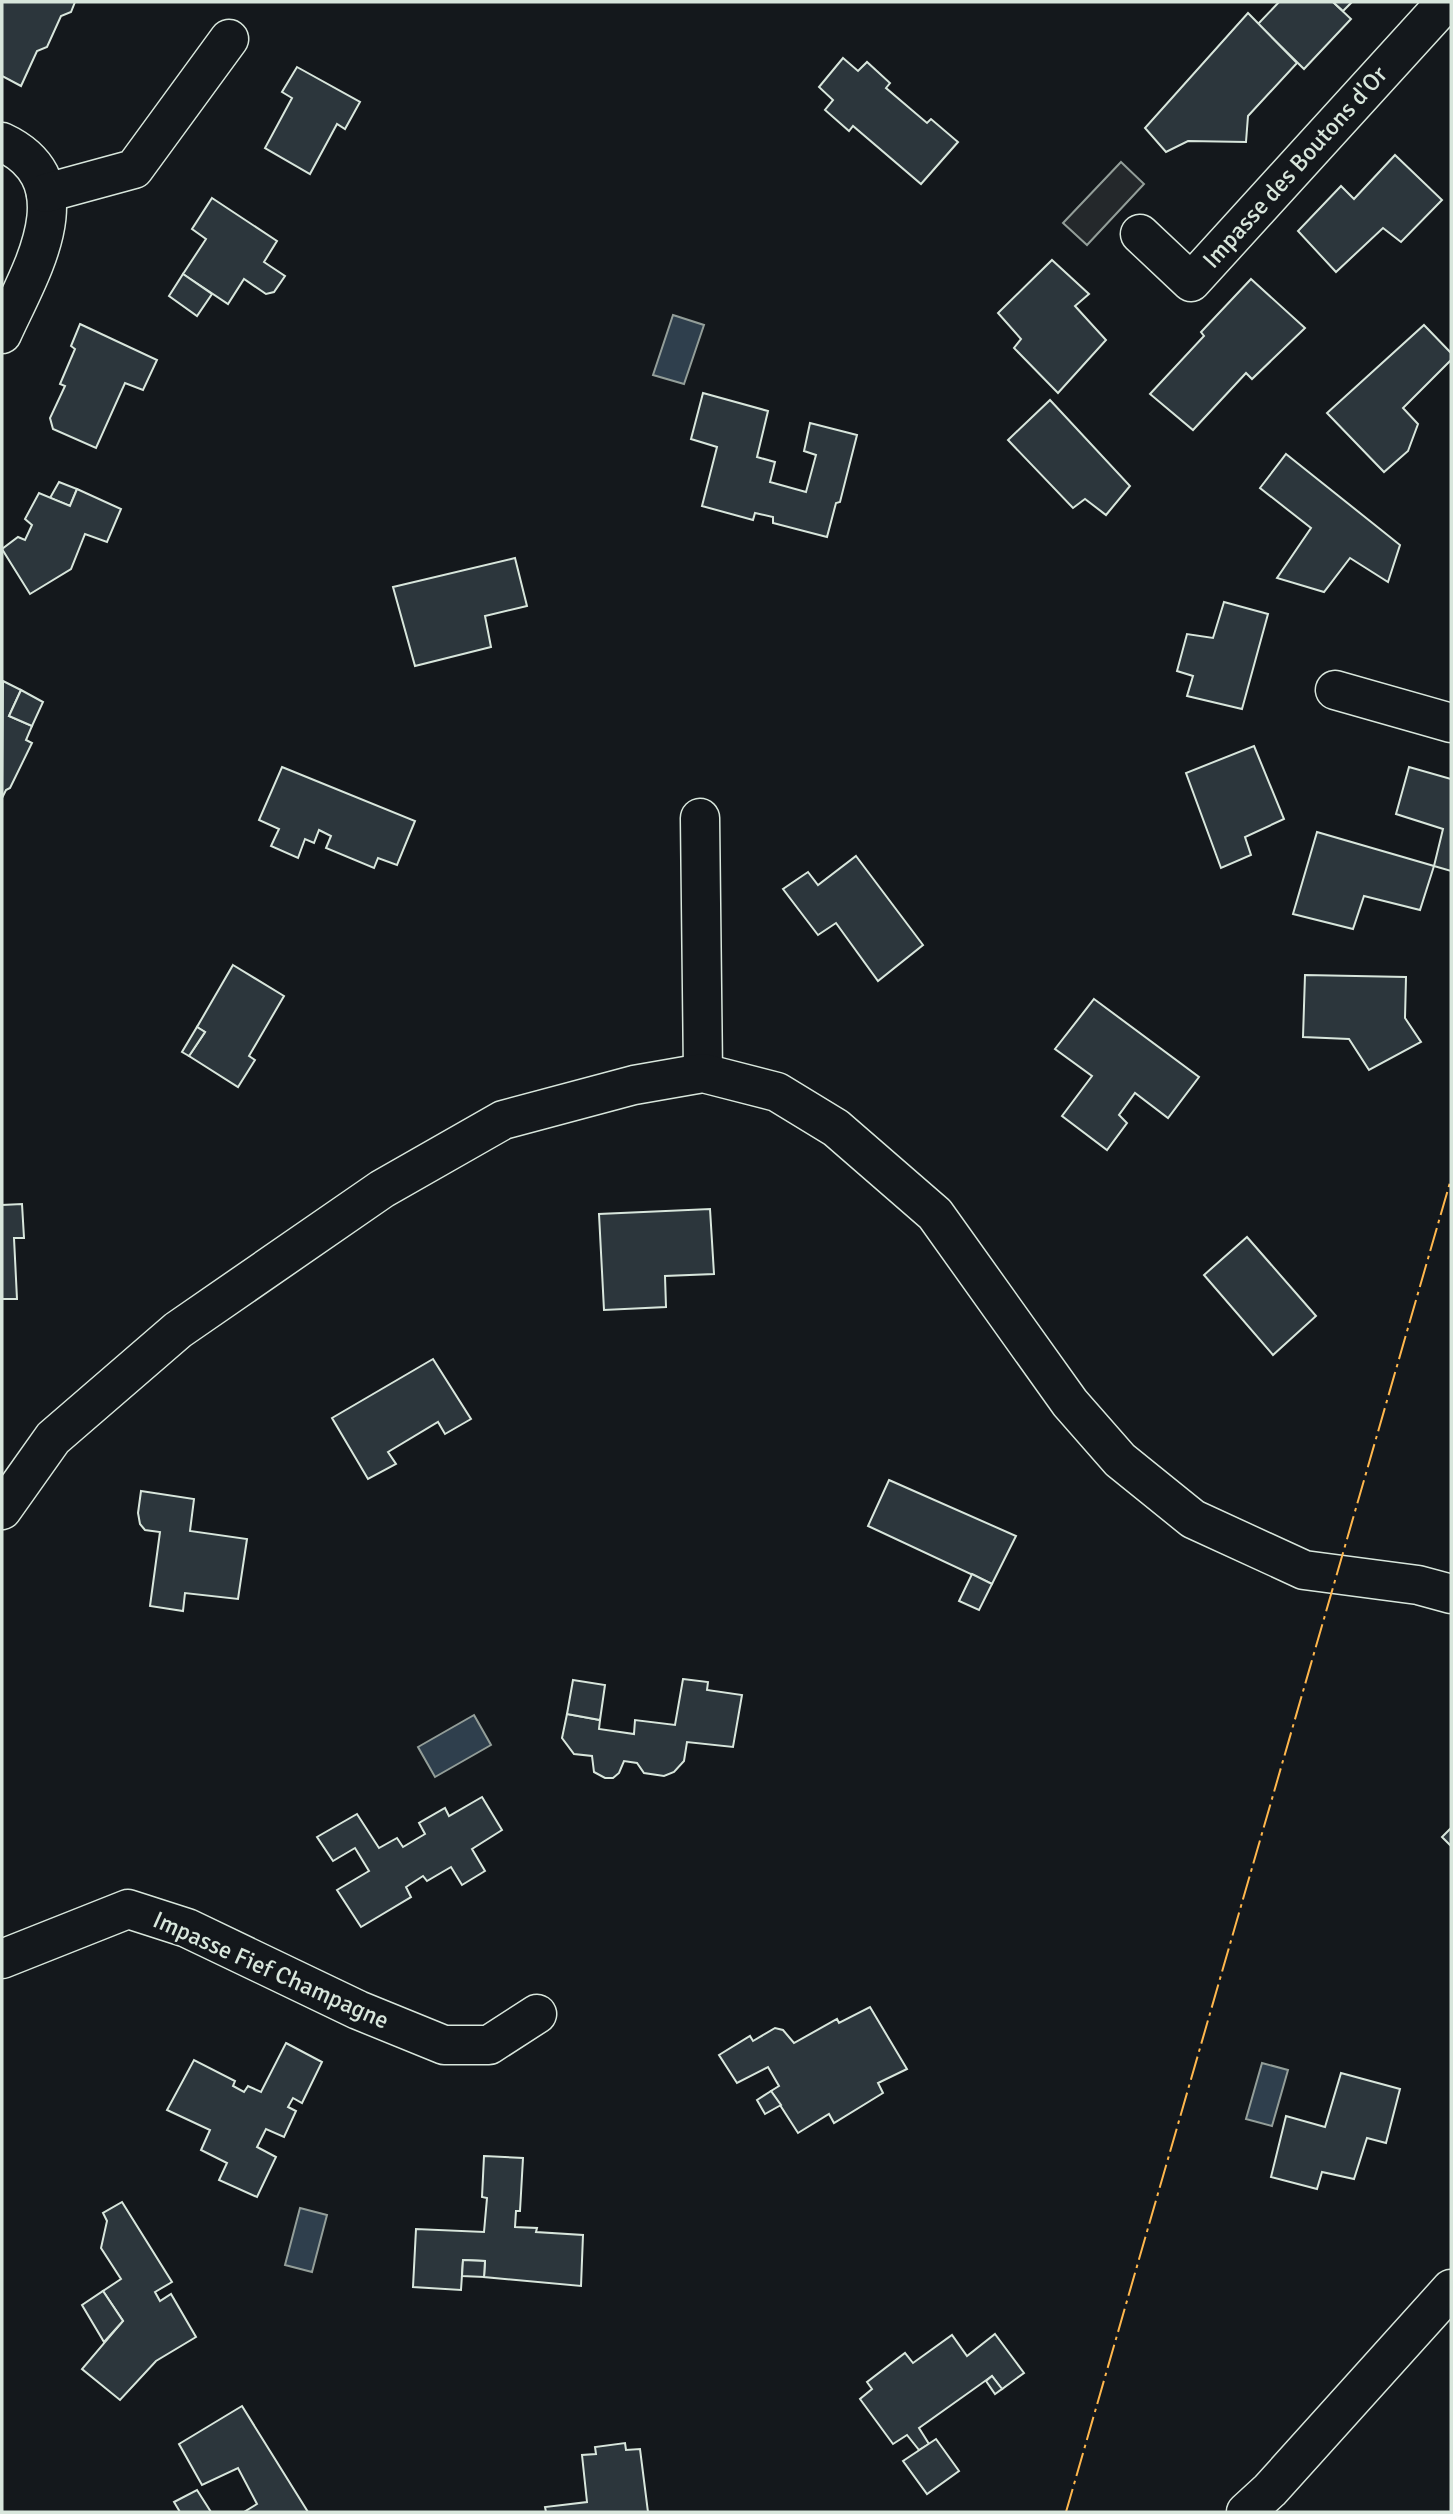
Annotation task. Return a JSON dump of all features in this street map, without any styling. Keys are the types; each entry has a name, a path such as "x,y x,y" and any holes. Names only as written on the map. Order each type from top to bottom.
{"street":[{"name":"Impasse des Boutons d'Or","path":"1140,234 1191,282 1446,2"},
{"path":"46,193 134,169 229,39"},
{"path":"2,142 18,150 35,164 46,193 47,219 40,248 2,334"},
{"path":"1335,690 1451,723"},
{"path":"700,818 703,1073"},
{"path":"2,1510 53,1438 178,1330 382,1189 503,1121 634,1084 703,1073 777,1092 846,1136 935,1214 1070,1403 1120,1460 1193,1519 1304,1570 1418,1585 1451,1594"},
{"name":"Impasse Fief Champagne","path":"2,1959 128,1909 187,1928 358,2010 444,2045 489,2045 537,2014"},
{"path":"1246,2512 1270,2490 1451,2289"}],"shaded area":[{"path":"1121,162 1144,184 1087,245 1063,223"}],"water":[{"path":"673,315 704,325 684,384 653,375"},
{"path":"474,1715 491,1745 435,1777 418,1747"},
{"path":"1262,2063 1288,2070 1272,2126 1246,2119"},
{"path":"300,2208 327,2215 312,2272 285,2265"}],"building":[{"path":"2,2 75,2 71,12 61,16 47,47 37,51 21,86 2,76"},
{"path":"1279,2 1333,2 1351,19 1304,69 1258,24"},
{"path":"1333,2 1352,2 1343,11"},
{"path":"1248,13 1297,63 1248,116 1246,142 1188,141 1166,152 1145,128"},
{"path":"843,58 858,71 867,62 890,83 886,88 927,123 931,119 958,142 921,184 853,126 849,131 825,110 833,100 819,87"},
{"path":"297,67 360,102 345,129 337,124 310,174 265,148 292,98 282,92"},
{"path":"1395,155 1442,200 1401,242 1383,228 1336,272 1298,231 1341,186 1354,199"},
{"path":"212,198 277,241 264,262 285,276 274,292 266,294 244,279 228,304 183,274 206,239 192,229"},
{"path":"1052,260 1089,294 1075,306 1106,340 1058,393 1014,348 1021,339 998,313"},
{"path":"183,274 212,294 197,316 169,296"},
{"path":"1251,279 1305,328 1252,379 1246,373 1193,430 1150,394 1204,336 1201,332"},
{"path":"80,324 157,360 143,390 125,383 96,448 53,429 50,418 65,386 60,384 75,349 71,346"},
{"path":"1424,325 1451,353 1451,360 1403,408 1418,424 1408,451 1384,472 1327,413"},
{"path":"703,393 768,411 757,457 775,462 770,482 806,492 816,455 804,451 810,423 857,435 840,502 836,503 827,537 773,523 773,517 755,513 753,520 702,506 717,447 691,439"},
{"path":"1050,400 1130,486 1106,515 1085,499 1073,508 1008,440"},
{"path":"1286,454 1400,545 1388,582 1350,558 1324,592 1277,578 1311,528 1260,488"},
{"path":"59,482 77,489 70,506 50,498"},
{"path":"77,489 121,509 107,542 85,534 71,569 30,594 2,549 18,537 25,540 32,525 25,519 39,493 70,506"},
{"path":"515,558 527,606 485,616 491,647 415,666 393,587"},
{"path":"1224,602 1268,614 1242,709 1187,696 1193,676 1177,671 1187,634 1213,638"},
{"path":"3,681 21,690 9,716 32,726 26,740 32,743 10,788 2,798"},
{"path":"21,690 43,702 32,726 9,716"},
{"path":"1254,746 1284,819 1245,837 1251,855 1221,868 1186,773"},
{"path":"282,767 415,821 397,865 378,858 374,868 326,848 331,836 319,830 314,843 305,839 298,858 271,846 279,829 259,820"},
{"path":"1409,767 1451,779 1451,871 1434,866 1443,829 1396,814"},
{"path":"1317,832 1434,866 1420,910 1364,896 1353,929 1293,914"},
{"path":"856,856 923,945 878,981 836,923 818,935 783,889 808,872 818,885"},
{"path":"233,965 284,996 249,1056 255,1060 238,1087 189,1056 205,1032 197,1027"},
{"path":"1305,975 1406,977 1405,1018 1421,1042 1369,1070 1349,1039 1303,1037"},
{"path":"1094,999 1199,1077 1168,1118 1135,1093 1119,1115 1127,1123 1107,1150 1062,1116 1092,1076 1055,1049"},
{"path":"197,1027 205,1032 189,1056 182,1052"},
{"path":"22,1204 24,1238 14,1238 17,1299 2,1299 2,1205"},
{"path":"710,1209 714,1274 665,1276 666,1307 604,1310 599,1214"},
{"path":"1247,1237 1316,1316 1273,1355 1204,1275"},
{"path":"433,1359 471,1419 445,1434 438,1422 388,1452 396,1464 368,1479 332,1418"},
{"path":"889,1480 1016,1536 992,1584 868,1526"},
{"path":"141,1491 194,1499 190,1531 247,1539 238,1599 185,1593 183,1611 150,1606 160,1532 145,1530 140,1524 138,1513"},
{"path":"972,1574 992,1584 979,1610 959,1601"},
{"path":"683,1679 708,1682 707,1690 742,1695 733,1747 687,1742 684,1761 674,1772 664,1776 644,1773 637,1763 624,1761 619,1773 613,1778 605,1778 594,1772 592,1756 574,1754 562,1738 567,1714 600,1720 599,1729 634,1734 635,1720 675,1725"},
{"path":"573,1680 605,1685 600,1720 567,1714"},
{"path":"482,1797 502,1830 472,1849 485,1871 462,1885 451,1867 427,1881 423,1876 406,1887 411,1897 361,1927 337,1890 369,1871 355,1848 333,1861 317,1837 357,1814 379,1848 397,1838 403,1847 425,1834 419,1823 445,1808 449,1816"},
{"path":"1451,1828 1451,1846 1442,1837"},
{"path":"870,2007 907,2069 878,2083 883,2093 834,2123 829,2114 798,2133 771,2091 779,2086 768,2067 737,2083 719,2055 750,2036 753,2041 775,2028 783,2030 794,2043 837,2019 839,2023"},
{"path":"286,2043 322,2062 302,2103 293,2098 288,2107 296,2111 284,2137 266,2129 257,2147 276,2157 257,2197 219,2180 227,2163 201,2150 210,2130 167,2110 194,2060 235,2081 233,2086 244,2092 248,2086 261,2092"},
{"path":"1341,2073 1400,2089 1386,2143 1367,2138 1354,2179 1322,2172 1317,2189 1271,2177 1286,2116 1325,2127"},
{"path":"771,2091 781,2105 765,2114 757,2100"},
{"path":"484,2156 523,2158 520,2211 516,2211 515,2227 537,2228 536,2232 583,2235 581,2286 484,2277 485,2261 463,2260 461,2290 413,2287 416,2229 484,2232 487,2198 482,2197"},
{"path":"122,2202 172,2282 155,2292 160,2301 171,2294 196,2337 156,2361 120,2400 82,2369 123,2321 103,2291 121,2279 101,2248 107,2221 103,2213"},
{"path":"463,2260 485,2261 484,2277 462,2276"},
{"path":"103,2291 123,2321 104,2342 82,2305"},
{"path":"995,2334 1024,2373 1002,2389 992,2376 919,2428 929,2444 919,2450 907,2435 893,2444 860,2399 872,2389 867,2382 905,2353 913,2363 952,2335 967,2356"},
{"path":"992,2376 1002,2389 995,2394 986,2381"},
{"path":"242,2406 308,2512 244,2512 257,2504 238,2468 202,2485 179,2444"},
{"path":"936,2439 959,2471 927,2494 903,2461"},
{"path":"625,2443 626,2450 640,2449 648,2512 546,2512 545,2507 587,2502 582,2455 596,2454 595,2447"},
{"path":"197,2490 211,2512 180,2512 174,2502"}],"power":[{"path":"1066,2512 1451,1179"}]}
